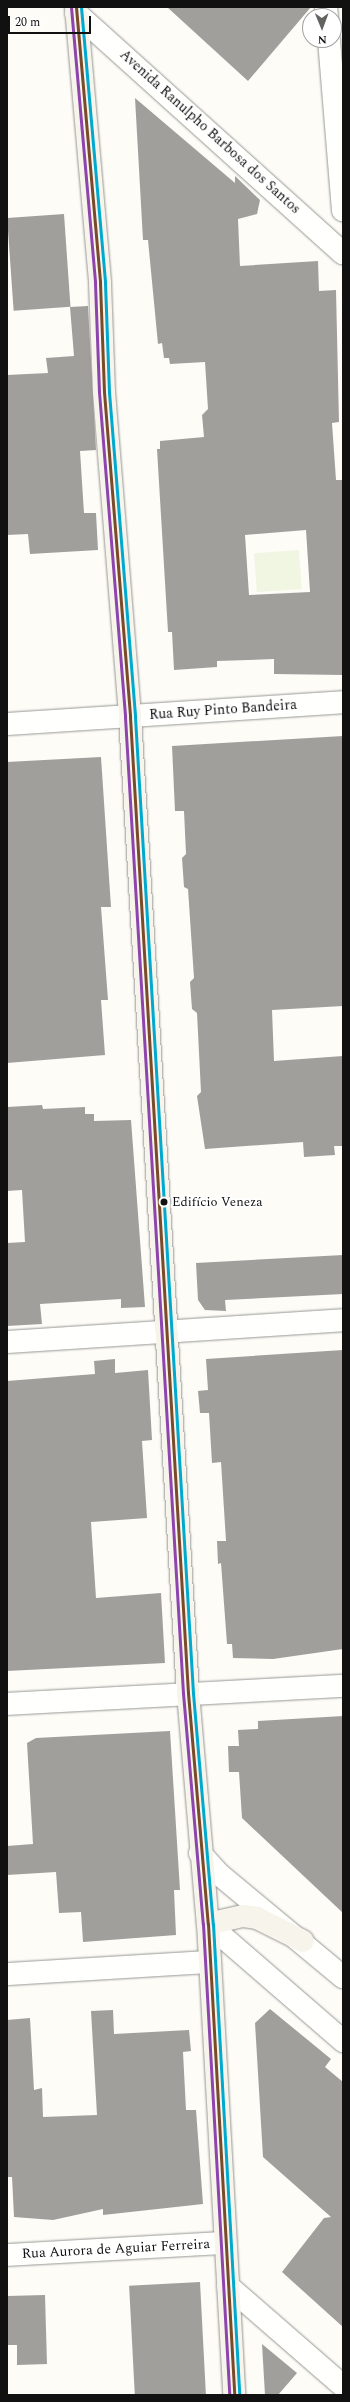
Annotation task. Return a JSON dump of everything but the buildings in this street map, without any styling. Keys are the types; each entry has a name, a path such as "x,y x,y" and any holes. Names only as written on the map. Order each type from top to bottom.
{"street":[{"name":"Avenida Ranulpho Barbosa dos Santos","path":"76,10 343,253"},
{"path":"76,10 100,282 104,392 130,717 168,1329 188,1693 200,1853 208,1924 234,2395"},
{"path":"330,48 343,210"},
{"name":"Rua Ruy Pinto Bandeira","path":"7,724 343,702"},
{"path":"7,1342 168,1329 343,1320"},
{"path":"7,1704 188,1693 343,1686"},
{"path":"200,1853 220,1875 303,1940 343,1977"},
{"path":"208,1924 243,1916 257,1918 303,1940"},
{"path":"208,1924 343,2041"},
{"path":"7,1974 210,1962"},
{"name":"Rua Aurora de Aguiar Ferreira","path":"7,2255 225,2243"},
{"path":"228,2286 343,2386"}],"green space":[{"path":"299,550 302,589 257,592 254,553"}],"transit line":[{"path":"71,7 95,283 99,392 125,717 183,1693 203,1924 229,2395"},
{"path":"76,7 100,283 104,392 130,717 188,1693 208,1924 234,2395"},
{"path":"81,7 105,283 109,392 135,717 193,1693 213,1924 239,2395"}],"place":[{"name":"Edifício Veneza","path":"164,1202"}]}
